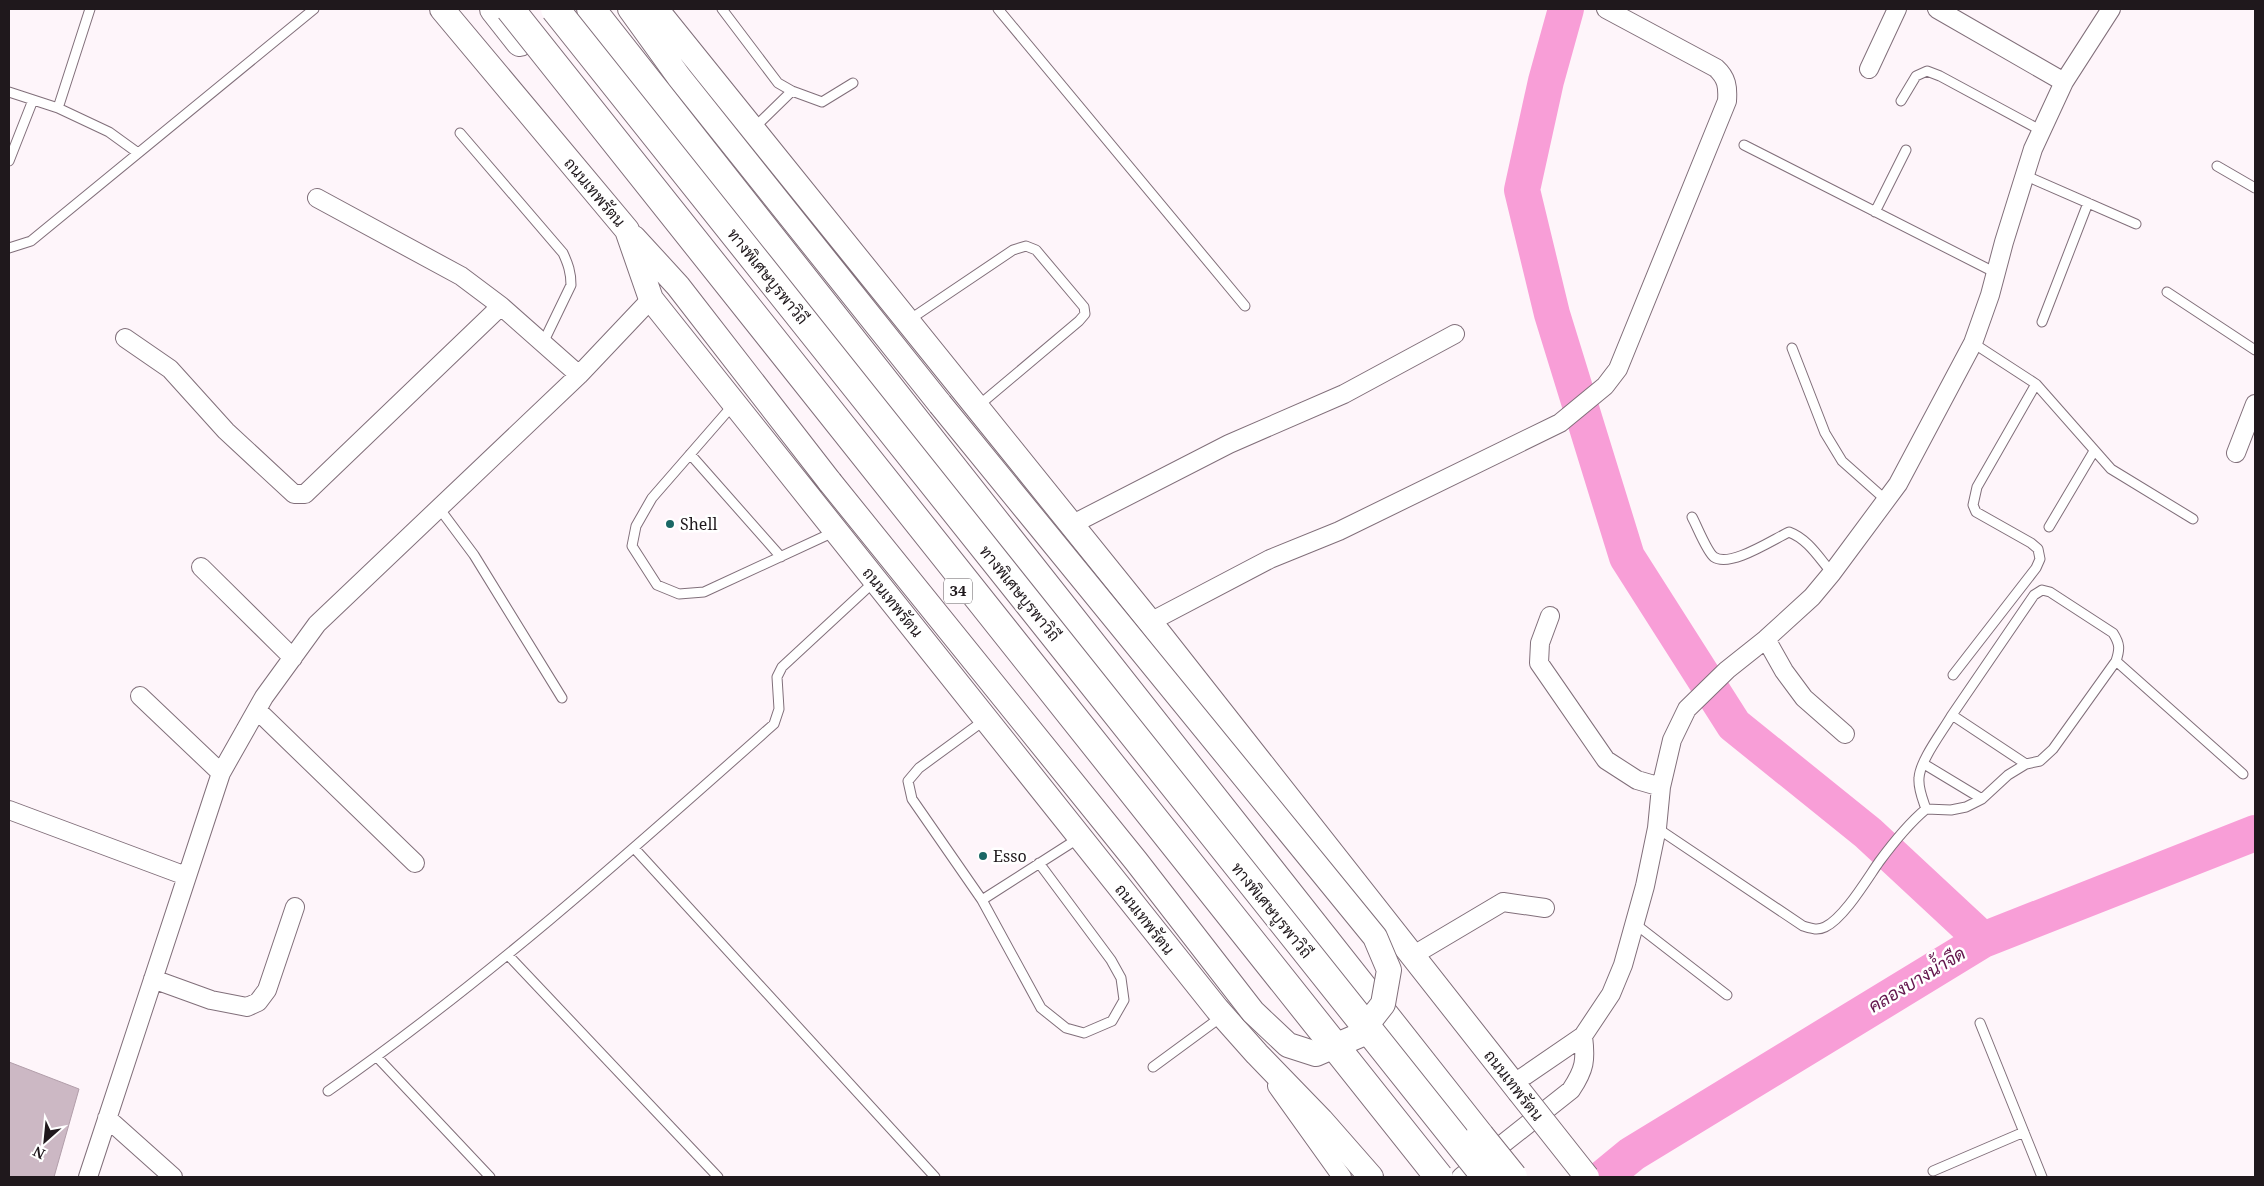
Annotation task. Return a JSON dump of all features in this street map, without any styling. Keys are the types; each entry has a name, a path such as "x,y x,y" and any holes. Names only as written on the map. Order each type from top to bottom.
{"highway":[{"name":"34","path":"494,9 1428,1176"},
{"path":"510,9 1428,1176"},
{"name":"ทางพิเศษบูรพาวิถี","path":"555,9 1486,1177"},
{"path":"591,9 1513,1177"}],"main road":[{"name":"ถนนเทพรัตน","path":"442,9 628,230 651,298 836,531 1222,1015 1257,1054 1322,1120 1371,1177"},
{"path":"628,230 678,286 830,482 1136,861 1253,1012 1288,1045 1316,1054 1358,1036 1383,1004 1389,970 1375,937 940,404 680,77 630,9"},
{"name":"ถนนเทพรัตน","path":"656,9 1150,622 1587,1177"}],"street":[{"path":"1150,622 1270,559 1339,531 1560,423 1605,386 1618,369 1727,102 1728,88 1724,75 1716,68 1606,9"},
{"path":"1869,69 1897,9"},
{"path":"1937,9 2064,82"},
{"path":"1516,1088 1583,1036 1611,994 1623,965 1634,924 1657,828 1661,787 1672,740 1687,709 1727,670 1766,639 1812,597 1887,501 1973,343 1996,273 2024,174 2064,82 2111,9"},
{"path":"317,198 461,276 500,306 579,375"},
{"path":"88,1177 221,773 257,710 317,624 579,375 651,298"},
{"path":"126,338 170,369 226,431 294,494 298,495 305,494 500,306"},
{"path":"1071,524 1229,444 1344,394 1455,334"},
{"path":"2236,453 2255,404"},
{"path":"201,567 293,658"},
{"path":"1550,616 1540,643 1539,663 1606,760 1631,777 1661,787"},
{"path":"1766,639 1784,671 1804,698 1845,734"},
{"path":"140,696 221,773"},
{"path":"257,710 415,863"},
{"path":"9,810 186,876"},
{"path":"1412,956 1502,902 1544,908"},
{"path":"153,979 211,1000 247,1007 258,1002 267,990 295,907"},
{"path":"1461,1177 1571,1090 1580,1077 1586,1059 1583,1036"},
{"path":"1257,1054 1296,1114 1342,1177"},
{"path":"107,1118 173,1177"}],"lane":[{"path":"58,108 90,9"},
{"path":"9,248 31,241 314,9"},
{"path":"722,9 750,43 778,83 792,91 822,102 853,83"},
{"path":"998,9 1246,306"},
{"path":"1901,101 1916,76 1927,71 1940,76 2042,131"},
{"path":"752,129 792,91"},
{"path":"9,92 58,108 109,132 138,153"},
{"path":"9,161 33,100"},
{"path":"460,133 563,253 572,274 570,290 543,343"},
{"path":"1744,145 1996,273"},
{"path":"1875,212 1906,150"},
{"path":"2217,166 2255,188"},
{"path":"2024,174 2136,224"},
{"path":"2042,322 2088,203"},
{"path":"907,321 1013,250 1026,246 1036,250 1084,307 1084,314 1079,321 976,408"},
{"path":"2167,292 2255,350"},
{"path":"1973,343 2036,384 2111,469 2193,519"},
{"path":"1792,348 1825,433 1842,461 1887,501"},
{"path":"1953,675 2036,568 2040,559 2038,549 2031,543 1976,512 1973,505 1977,487 2036,384"},
{"path":"735,403 652,498 636,526 632,546 658,586 678,594 704,592 836,531"},
{"path":"2049,527 2094,451"},
{"path":"690,454 781,557"},
{"path":"439,508 474,555 562,698"},
{"path":"1692,517 1713,557 1723,561 1738,558 1788,532 1798,536 1810,546 1832,573"},
{"path":"328,1091 376,1057 508,955 634,848 774,724 779,709 777,677 782,666 876,580"},
{"path":"1657,828 1802,926 1817,930 1826,927 1846,909 1881,860 1913,820 1926,810 1951,810 1966,807 1982,799 2008,775 2026,764 2040,761 2054,749 2116,661 2120,647 2114,633 2050,592 2042,590 2034,595 1952,715 1924,764 1919,778 1920,792 1926,810"},
{"path":"2116,661 2243,774"},
{"path":"1952,715 2026,764"},
{"path":"986,719 919,768 908,781 912,799 982,900 1041,1008 1066,1028 1084,1033 1112,1021 1124,1000 1121,978 1111,960 1039,863"},
{"path":"1924,764 1982,799"},
{"path":"982,900 1080,837"},
{"path":"634,848 935,1177"},
{"path":"1634,924 1727,995"},
{"path":"508,955 718,1177"},
{"path":"1153,1067 1222,1015"},
{"path":"1980,1023 2042,1177"},
{"path":"376,1057 490,1177"},
{"path":"1933,1171 2024,1132"}],"building":[{"path":"9,1062 79,1089 54,1177 9,1177"}],"waterway":[{"path":"1566,9 1546,81 1522,190 1552,314 1627,557 1734,725 1868,833 1983,940"},
{"name":"คลองบางน้ำจืด","path":"1604,1177 1632,1154 1983,940 2255,833"}],"place":[{"name":"Shell","path":"670,524"},
{"name":"Esso","path":"983,856"}]}
